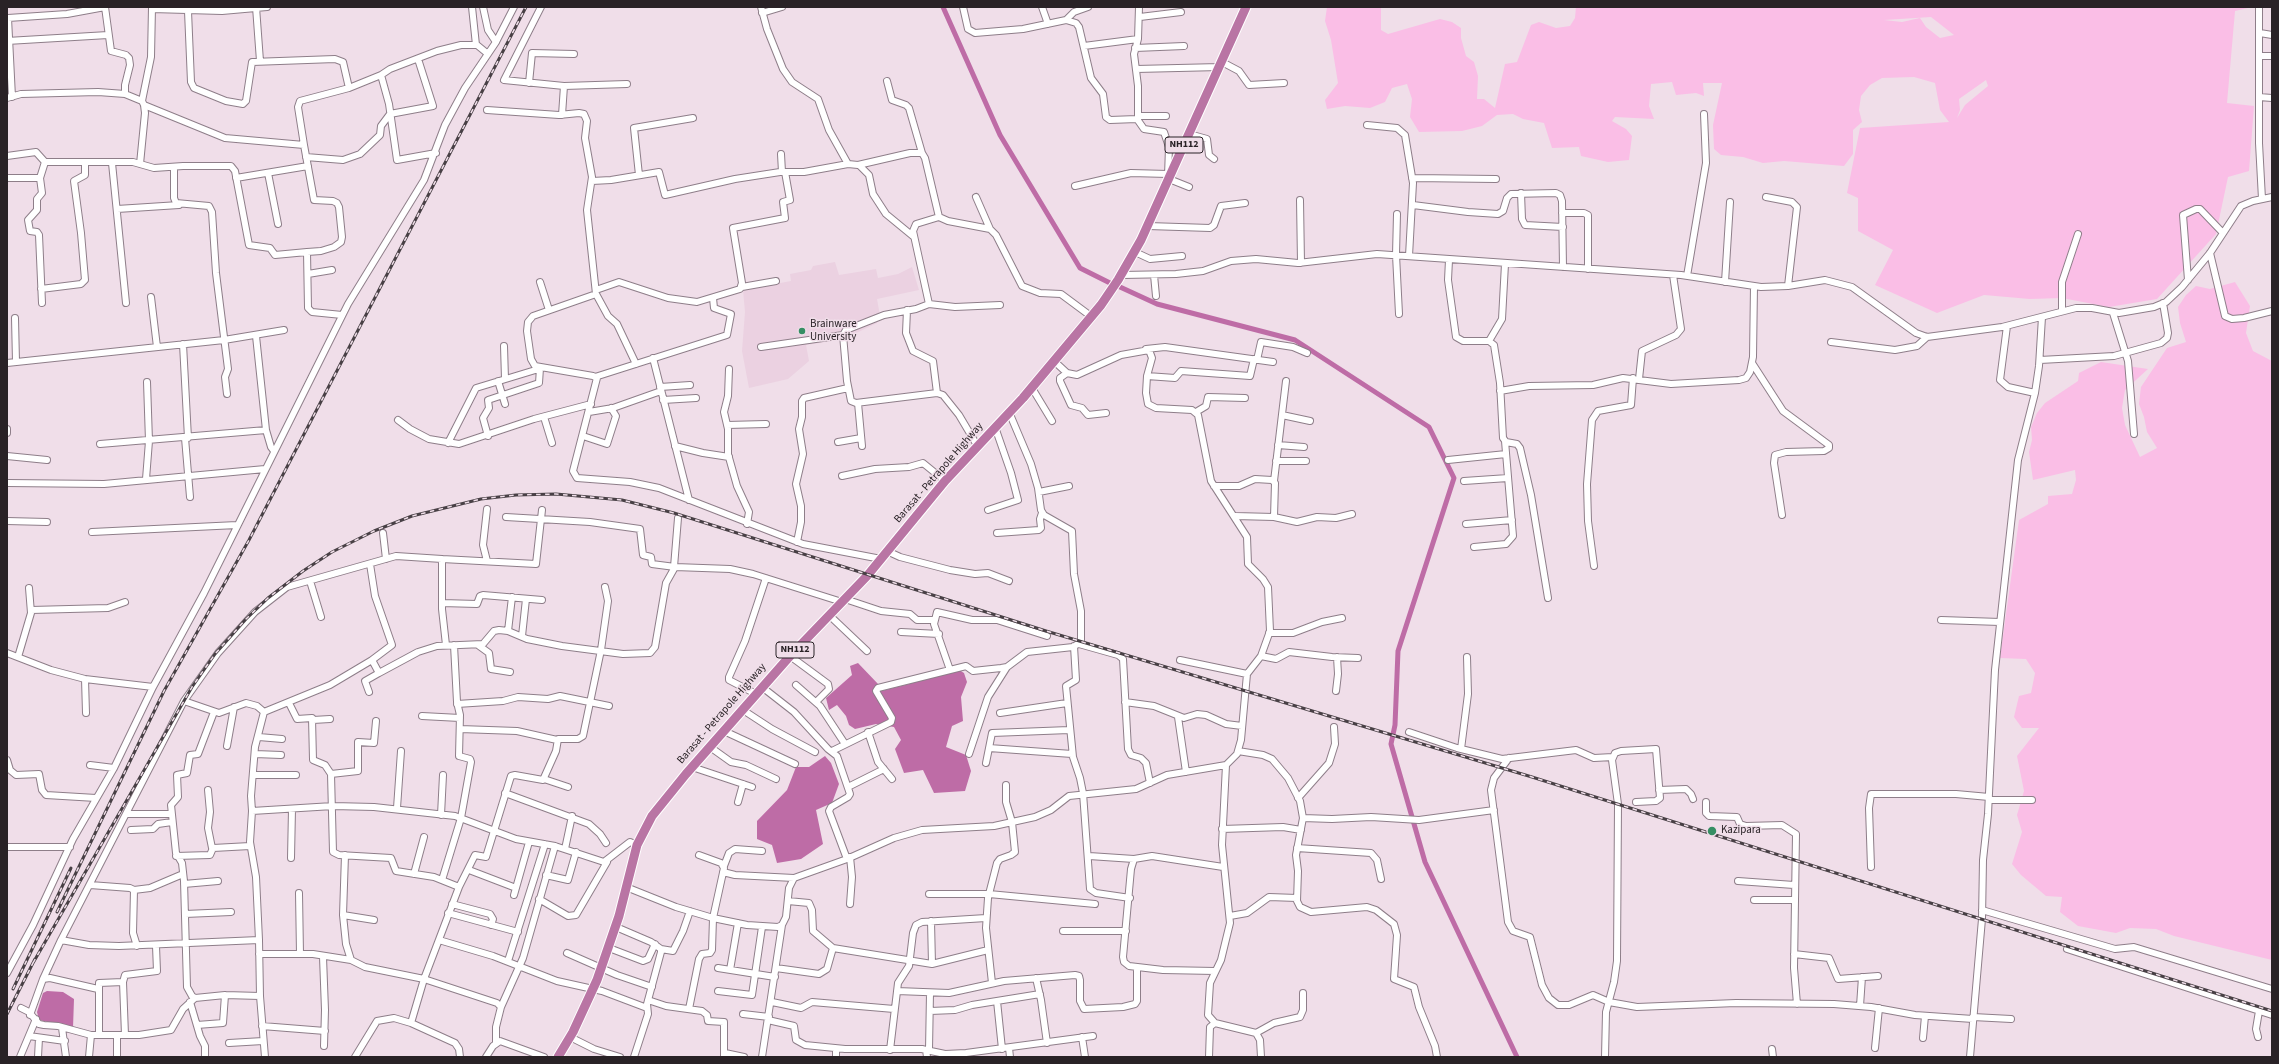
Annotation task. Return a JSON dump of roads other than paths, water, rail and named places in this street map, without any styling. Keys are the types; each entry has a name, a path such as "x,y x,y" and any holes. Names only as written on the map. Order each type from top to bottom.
{"highway":[{"name":"NH112","path":"1120,278 1148,226 1246,7"},
{"name":"Barasat - Petrapole Highway","path":"558,1057 570,1037 593,990 602,967 616,927 637,845 652,816 692,767 762,687 881,559 945,481 1032,388 1092,317 1120,278"}],"street":[{"path":"125,94 125,85 130,65 129,58 126,55 111,51 105,7 92,8 67,14 8,18 10,97 21,94 83,92 125,94 225,138 304,145"},
{"path":"140,164 146,113 143,103 151,57 152,8 188,11 267,7"},
{"path":"472,7 476,45"},
{"path":"483,7 488,30 496,42"},
{"path":"7,973 10,961 33,925 70,847 114,768 153,687 186,626 342,315 424,180 436,153 445,125 465,88 496,42 514,7"},
{"path":"541,7 504,78 505,81 564,86 627,84"},
{"path":"782,7 762,10 783,69 792,82 818,99 829,130 848,164"},
{"path":"963,7 968,29 975,34 1023,29 1066,20 1076,23 1079,27 1091,78 1103,94 1106,117 1110,120 1166,116"},
{"path":"1042,7 1048,24"},
{"path":"1066,20 1074,12 1088,7"},
{"path":"1139,7 1140,17 1138,39 1135,48 1138,118 1144,129 1162,131 1165,134 1169,147 1169,178"},
{"path":"2259,7 2259,143 2262,199"},
{"path":"256,8 260,61"},
{"path":"188,11 191,82 194,88 226,101 243,104 246,100 250,64 252,62 340,59 344,66 349,88"},
{"path":"1140,17 1181,12"},
{"path":"2260,33 2272,35"},
{"path":"8,41 108,35"},
{"path":"1084,46 1138,39"},
{"path":"7,156 36,152 45,162 140,164 154,168 231,166 235,171 249,245 270,248 275,255 334,248 341,242 342,236 339,207 333,201 314,200 298,103 349,88 381,75 390,69 452,48 476,45 481,47 488,54"},
{"path":"1135,48 1184,46"},
{"path":"528,83 532,53 574,54"},
{"path":"2260,56 2272,56"},
{"path":"306,157 343,160 360,154 380,135 381,126 390,114 433,106 418,59"},
{"path":"1136,69 1221,65 1239,71 1249,85 1284,84"},
{"path":"381,75 389,104 397,160 436,153"},
{"path":"888,81 892,100 906,105 909,108 922,153 925,158 939,217"},
{"path":"562,115 564,86"},
{"path":"2259,97 2272,98"},
{"path":"487,110 562,115 581,113 586,119 585,138 592,181 588,210 596,292 608,316 617,324 636,364"},
{"path":"1687,276 1706,163 1704,114"},
{"path":"639,175 634,128 693,118"},
{"path":"1367,125 1397,128 1403,132 1412,178 1413,205 1409,256"},
{"path":"1189,134 1207,139 1209,155 1214,159"},
{"path":"592,181 659,172 665,195 732,180 783,172 804,172 848,164 859,165 910,154 922,153"},
{"path":"742,287 734,228 785,218 783,202 790,200 783,172 781,154"},
{"path":"42,303 39,235 37,232 30,231 28,220 37,210 38,199 42,193 40,178 45,162"},
{"path":"41,289 81,284 85,280 81,233 74,181 85,175 85,162"},
{"path":"112,163 126,302"},
{"path":"859,165 869,175 872,194 886,214 914,237"},
{"path":"236,178 308,166"},
{"path":"174,167 174,198 176,203 180,204"},
{"path":"268,173 278,224"},
{"path":"1075,186 1131,173 1169,178 1189,187"},
{"path":"7,178 40,178"},
{"path":"1412,178 1496,179"},
{"path":"1413,205 1498,214 1503,211 1508,195 1521,193 1556,193 1562,198 1563,267"},
{"path":"1521,193 1525,225 1563,227"},
{"path":"976,197 990,229 996,235 1022,286 1040,293 1061,294 1092,317"},
{"path":"1766,197 1792,202 1797,207 1788,286"},
{"path":"1120,278 1203,271 1231,261 1256,259 1301,263 1342,256 1396,255 1504,264 1687,276 1754,286 1788,286 1825,280 1852,287 1916,332 1927,337 2007,326 2062,311 2087,308 2113,313 2140,311 2163,304 2188,280 2210,253 2241,206 2272,197"},
{"path":"1300,200 1301,263"},
{"path":"1724,282 1730,202"},
{"path":"1148,226 1210,228 1214,225 1221,206 1245,203"},
{"path":"117,209 180,204 209,206 212,212 228,369 225,377 226,394"},
{"path":"2188,280 2182,218 2184,213 2200,209 2222,233"},
{"path":"1562,214 1584,213 1589,217 1588,269"},
{"path":"1397,214 1396,255 1399,314"},
{"path":"930,304 914,237 913,231 916,224 939,217 948,221 990,229"},
{"path":"2062,311 2062,282 2078,234"},
{"path":"307,252 310,310 342,315"},
{"path":"1135,252 1150,259 1182,256"},
{"path":"2210,253 2225,316 2232,319 2244,318 2272,311"},
{"path":"1449,260 1448,280 1456,336 1463,341 1488,341 1494,345 1500,391 1512,520 1513,536 1506,544 1474,547"},
{"path":"1488,341 1502,319 1504,264"},
{"path":"308,274 332,270"},
{"path":"1154,275 1156,296"},
{"path":"1594,566 1588,521 1587,484 1592,420 1598,411 1631,405 1642,351 1676,335 1681,329 1673,275"},
{"path":"713,298 714,308 730,314 727,335 595,377 541,368 535,366 531,359 527,332 528,322 533,316 618,282 675,299 697,302 713,298 742,287 776,281"},
{"path":"540,282 549,310"},
{"path":"1500,391 1529,386 1593,385 1623,378 1671,384 1739,380 1748,375 1752,363 1754,286"},
{"path":"151,297 157,347"},
{"path":"978,446 949,401 937,393 858,403 851,401 848,388 843,335 846,330 884,315 927,307 930,304 955,307 1000,305"},
{"path":"2040,360 2126,355 2160,344 2167,338 2168,328 2163,304"},
{"path":"907,310 906,333 913,351 933,360 937,393"},
{"path":"2113,313 2130,372 2134,434"},
{"path":"1970,1057 1982,910 1983,860 1989,799 1993,693 2018,460 2035,393 2040,360 2042,317"},
{"path":"15,318 16,362"},
{"path":"2007,326 2000,380 2008,388 2035,393"},
{"path":"7,363 224,340 256,336 284,330"},
{"path":"762,347 843,335"},
{"path":"256,336 266,430 270,447 274,451"},
{"path":"1831,342 1895,350 1917,346 1927,337"},
{"path":"1147,376 1175,378 1181,371 1250,376 1261,342 1293,347 1307,353"},
{"path":"183,344 190,497"},
{"path":"504,346 505,379"},
{"path":"1054,361 1067,373 1077,375 1121,355 1146,349 1165,347 1273,362"},
{"path":"1146,349 1151,351 1152,358 1147,376 1146,399 1151,407 1196,412 1206,406 1208,397 1245,398"},
{"path":"653,358 689,500"},
{"path":"1752,363 1781,410 1829,444 1829,448 1824,451 1786,452 1775,455 1774,464 1782,515"},
{"path":"448,443 472,391 478,386 541,368"},
{"path":"488,436 483,418 489,408 488,402 503,395 539,383 541,368"},
{"path":"729,370 728,396 724,412 727,425 729,457 737,486 749,512 747,524"},
{"path":"1067,373 1060,378 1060,381 1072,406 1082,408 1088,415 1106,413"},
{"path":"595,377 596,383 573,471 577,478 630,482 659,488 747,524 797,542 881,559"},
{"path":"498,381 505,404"},
{"path":"1274,517 1274,481 1286,381"},
{"path":"146,479 149,441 148,382"},
{"path":"589,412 611,408 660,389 690,385"},
{"path":"797,542 801,522 801,506 796,484 803,454 799,429 802,401 804,398 848,388"},
{"path":"1032,388 1052,421"},
{"path":"663,400 696,398"},
{"path":"858,403 862,446"},
{"path":"398,420 419,434 448,443 466,442 544,417 591,404"},
{"path":"582,436 606,444 616,416 611,408"},
{"path":"997,533 1040,529 1042,513 1039,492 1030,459 1009,412"},
{"path":"1196,412 1214,486 1235,516 1247,537 1248,564 1263,579 1268,587 1271,618 1269,633 1261,656 1247,674 1238,751 1226,765 1222,829 1223,867 1230,916 1226,946 1210,983 1208,1010 1210,1019 1215,1023 1256,1033 1274,1023 1300,1016 1303,1010 1303,993"},
{"path":"1282,415 1310,420"},
{"path":"544,417 552,443"},
{"path":"727,425 766,424"},
{"path":"988,510 1018,500 1013,477 995,427"},
{"path":"7,428 7,433"},
{"path":"100,444 187,438 266,430"},
{"path":"838,442 861,438"},
{"path":"1505,441 1517,444 1520,448 1531,495 1548,598"},
{"path":"1278,445 1304,447"},
{"path":"675,446 729,457"},
{"path":"1448,460 1506,454"},
{"path":"7,456 47,460"},
{"path":"1276,461 1306,461"},
{"path":"842,476 875,469 906,468 923,463 945,481"},
{"path":"7,483 104,484 146,479 265,470"},
{"path":"1464,481 1508,478"},
{"path":"1214,486 1239,486 1255,479 1274,481"},
{"path":"1039,492 1069,486"},
{"path":"487,509 484,545 487,562"},
{"path":"30,1015 43,979 61,940 184,701 218,653 255,612 287,587 396,556 536,564 542,510"},
{"path":"1042,513 1072,531 1074,574 1083,638 1077,645 1076,678 1074,681 1066,685 1072,754 1083,793 1089,856 1089,883 1092,892 1130,898"},
{"path":"1235,516 1274,517 1297,522 1317,517 1336,518 1352,514"},
{"path":"506,517 541,521 590,522 640,530 643,556 651,557 653,564 674,567 730,569 881,611 910,614 917,620 934,620"},
{"path":"369,692 365,681 418,652 446,645 478,645 486,642 494,632 508,630 522,636 562,646 641,655 650,653 653,650 666,583 674,567 678,518"},
{"path":"1466,524 1512,520"},
{"path":"7,521 47,522"},
{"path":"92,532 237,525"},
{"path":"384,533 386,559"},
{"path":"887,551 900,557 950,570 975,574 988,573 1009,581"},
{"path":"442,559 442,603 446,645"},
{"path":"264,712 330,685 372,660 392,645 376,600 370,564"},
{"path":"756,694 729,680 729,677 745,641 766,578"},
{"path":"310,581 321,617"},
{"path":"460,729 517,731 557,740 559,738 578,739 583,736 601,650 608,601 605,587"},
{"path":"18,657 31,610 29,588"},
{"path":"442,603 477,604 480,596 483,595 542,600"},
{"path":"508,630 512,598"},
{"path":"522,636 526,599"},
{"path":"31,610 108,608 125,602"},
{"path":"950,670 934,620 936,613 939,612 970,620 997,620 1046,636"},
{"path":"829,615 867,651"},
{"path":"1269,633 1293,633 1322,622 1342,618"},
{"path":"1942,620 2000,622"},
{"path":"901,632 939,634"},
{"path":"442,880 461,818 471,762 470,759 459,756 460,718 457,704 454,645"},
{"path":"478,645 489,653 491,669 510,672"},
{"path":"969,754 988,697 1007,667 1027,652 1077,645 1121,657 1128,749 1131,755 1141,758 1146,762 1150,783"},
{"path":"1261,656 1276,659 1289,652 1358,658"},
{"path":"7,653 51,670 85,679 153,687"},
{"path":"790,656 828,684 829,689 816,702"},
{"path":"1336,691 1338,674 1337,657"},
{"path":"1462,749 1466,712 1467,658"},
{"path":"372,660 379,673"},
{"path":"1180,660 1247,674"},
{"path":"832,751 892,720 876,691 878,688 967,666 973,671 1007,667"},
{"path":"85,679 86,713"},
{"path":"796,685 816,702 845,744"},
{"path":"762,687 794,712 828,750 832,751 837,756 848,787 849,796 831,807 829,811 848,858 852,877 850,904"},
{"path":"457,704 503,701 518,697 548,700 560,696 609,706"},
{"path":"184,701 214,712 224,713 234,707 246,703 257,706 264,712"},
{"path":"1125,702 1154,706 1178,717 1184,718 1201,714 1229,725 1242,726"},
{"path":"289,703 297,719 330,719"},
{"path":"1000,713 1067,703"},
{"path":"227,746 234,707"},
{"path":"743,710 772,729 814,752"},
{"path":"205,1057 205,1046 197,1024 193,1000 188,987 184,874 181,861 176,856 171,805 178,797 177,775 187,773 190,754 198,754 214,712"},
{"path":"264,712 255,754 250,846 256,877 260,996 265,1057"},
{"path":"422,716 460,718"},
{"path":"1178,717 1186,772"},
{"path":"313,720 313,760 325,765 330,774 333,852 339,855 392,858 396,871 442,880 459,887"},
{"path":"330,774 358,771 358,742 374,743 376,721"},
{"path":"1298,798 1328,763 1335,744 1334,727"},
{"path":"986,763 992,733 1069,730"},
{"path":"724,731 795,764"},
{"path":"868,732 878,762 892,779"},
{"path":"1409,732 1462,749 1502,759 1519,756 1535,757 1576,750 1594,758 1613,757 1621,751 1656,749 1660,798 1657,800 1636,802"},
{"path":"258,737 282,739"},
{"path":"544,779 556,751 557,740"},
{"path":"710,747 731,762 746,765 776,779"},
{"path":"989,748 1072,754"},
{"path":"397,808 401,751"},
{"path":"1238,751 1263,755 1272,759 1288,778 1298,798 1303,818 1296,848 1298,871 1296,898 1300,907 1308,911 1367,907 1376,910 1394,924 1397,935 1394,979 1414,987 1421,1012 1435,1046 1437,1057"},
{"path":"255,754 281,755"},
{"path":"1605,1057 1605,1022 1614,982 1616,961 1618,804 1613,757"},
{"path":"1509,758 1494,778 1491,785 1508,922 1513,931 1530,937 1545,991 1554,1002 1563,1006 1593,995 1609,1002 1637,1007 1736,1003 1860,1006 1925,1016 2011,1019"},
{"path":"7,760 10,770 16,775 39,774 42,790 46,795 96,798"},
{"path":"90,765 114,768"},
{"path":"699,855 736,875 794,878 848,858 910,832 981,827 1012,822 1044,814 1069,796 1083,793 1136,789 1160,777 1226,765"},
{"path":"692,767 752,788"},
{"path":"848,787 884,769"},
{"path":"253,775 296,774"},
{"path":"441,815 443,775"},
{"path":"411,1023 424,979 459,887 469,870 475,855 486,857 509,779 513,775 544,779 568,787"},
{"path":"738,802 743,784"},
{"path":"992,983 986,918 989,894 997,863 1000,859 1015,852 1012,822 1006,802 1006,785"},
{"path":"1659,790 1686,789 1694,799"},
{"path":"176,856 210,855 212,848 208,828 210,812 208,790"},
{"path":"505,793 572,816 592,825 606,843"},
{"path":"1870,867 1869,808 1871,794 1956,794 1989,799 2032,800"},
{"path":"1706,802 1706,813 1709,816 1736,816 1740,824 1746,826 1782,825 1794,832 1796,850 1794,886 1794,954 1797,1004"},
{"path":"252,811 332,806 397,808 461,818 516,839 555,846 599,861 607,862"},
{"path":"291,858 292,809"},
{"path":"1303,818 1419,820 1494,810"},
{"path":"126,814 172,814"},
{"path":"565,849 572,816"},
{"path":"131,830 153,829 158,824 172,822"},
{"path":"1222,829 1283,827 1301,830"},
{"path":"414,874 424,836"},
{"path":"514,895 529,842"},
{"path":"539,899 568,916 576,915 607,862 630,842 637,845"},
{"path":"508,961 518,932 525,901 545,844"},
{"path":"212,848 250,846"},
{"path":"486,1057 496,1042 496,1027 501,1007 520,966 555,846"},
{"path":"7,847 70,847"},
{"path":"1296,848 1371,853 1378,860 1382,879"},
{"path":"689,1009 700,956 712,950 713,918 723,869 729,853 735,849 762,851"},
{"path":"546,875 568,880 576,852"},
{"path":"345,855 343,915 346,944 351,960"},
{"path":"1089,856 1134,859 1152,856 1223,867"},
{"path":"1134,859 1131,869 1130,898 1126,931 1124,962 1126,965 1137,967 1215,971"},
{"path":"469,870 516,888"},
{"path":"90,885 130,888 134,890 146,889 184,874"},
{"path":"762,1057 772,1002 782,925 786,917 790,883 794,878"},
{"path":"184,884 218,881"},
{"path":"1738,881 1794,886"},
{"path":"626,887 713,918 762,927 772,928 782,925"},
{"path":"134,890 133,933 137,946"},
{"path":"299,893 300,954"},
{"path":"929,894 989,894 1095,904"},
{"path":"1230,916 1247,913 1269,897 1296,898"},
{"path":"1754,900 1795,900"},
{"path":"788,901 809,903 812,910 813,931 833,948 932,964 988,950"},
{"path":"452,904 490,914 493,919 491,925"},
{"path":"1982,910 2115,949 2134,947 2272,989"},
{"path":"616,927 655,944 661,949 672,951 683,931 690,911"},
{"path":"185,914 231,912"},
{"path":"448,913 518,932"},
{"path":"343,915 374,920"},
{"path":"890,1050 899,979 908,971 914,928 919,923 986,918"},
{"path":"931,922 932,964"},
{"path":"730,970 738,923"},
{"path":"718,991 751,996 762,927"},
{"path":"1063,931 1126,931"},
{"path":"61,940 89,945 156,946 259,940"},
{"path":"439,940 508,961 557,981 593,990 647,1008"},
{"path":"609,948 643,962 648,959 655,944"},
{"path":"125,1035 123,982 125,975 157,971 156,946"},
{"path":"776,968 820,974 827,969 833,948"},
{"path":"2068,948 2272,1015"},
{"path":"641,1057 635,1057 648,1014 648,1000 661,949"},
{"path":"568,953 617,975 652,987"},
{"path":"259,954 300,954 351,960 374,969 424,979 497,1002 501,1007"},
{"path":"1794,954 1829,958 1838,979 1878,976"},
{"path":"323,957 324,1046"},
{"path":"897,991 930,993 949,992 992,983 1075,975 1079,976 1080,1001 1084,1009 1123,1006 1135,1004 1137,1001 1137,967"},
{"path":"718,968 775,977"},
{"path":"1860,1006 1862,977"},
{"path":"43,979 50,978 98,989"},
{"path":"1036,978 1040,994 1047,1043"},
{"path":"99,1035 98,985 101,982 123,982"},
{"path":"927,1057 930,993"},
{"path":"930,1011 955,1010 1040,994"},
{"path":"21,1008 29,1012 30,1015 44,1025 91,1035 125,1035 158,1033 171,1030 183,1009 193,1000 225,995 260,996"},
{"path":"197,1024 223,1023 225,995"},
{"path":"648,1000 666,1006 705,1013 708,1021 724,1022 725,1055 744,1057"},
{"path":"997,1001 1005,1049 1010,1057"},
{"path":"772,1002 801,1008 812,1002 894,1009"},
{"path":"1875,1048 1879,1008"},
{"path":"2258,1037 2256,1029 2259,1011"},
{"path":"743,1014 794,1026 798,1044 836,1048 927,1050 945,1054 960,1055 1092,1036"},
{"path":"1923,1038 1925,1016"},
{"path":"355,1057 376,1021 394,1018 411,1023 455,1043 459,1049 460,1057"},
{"path":"20,1057 36,1020"},
{"path":"1209,1057 1210,1027 1215,1023"},
{"path":"262,1026 325,1031"},
{"path":"62,1028 66,1057"},
{"path":"1256,1033 1260,1040 1261,1057"},
{"path":"89,1057 91,1035"},
{"path":"117,1035 117,1057"},
{"path":"29,1036 65,1041"},
{"path":"570,1037 594,1049 620,1057"},
{"path":"1082,1037 1084,1057"},
{"path":"38,1057 39,1038"},
{"path":"229,1043 264,1041"},
{"path":"496,1042 504,1042 544,1057"},
{"path":"836,1048 836,1057"},
{"path":"1772,1050 1772,1057"}],"waterway":[{"path":"943,7 1000,135 1080,268 1112,284"},
{"path":"1120,287 1157,304 1295,340 1429,427 1454,478 1398,651 1395,725 1391,744 1425,862 1517,1057"}],"railway":[{"path":"57,912 164,691 249,540 526,7"},
{"path":"33,963 192,687 215,654 246,619 268,598 303,571 332,552 374,531 412,516 481,499 516,495 556,494 622,500 674,513 1046,631 1532,777 2272,1011"},
{"path":"13,989 71,868"},
{"path":"7,1014 35,959"}],"place":[{"name":"Brainware University","path":"802,331"},
{"name":"Kazipara","path":"1712,831"}]}
